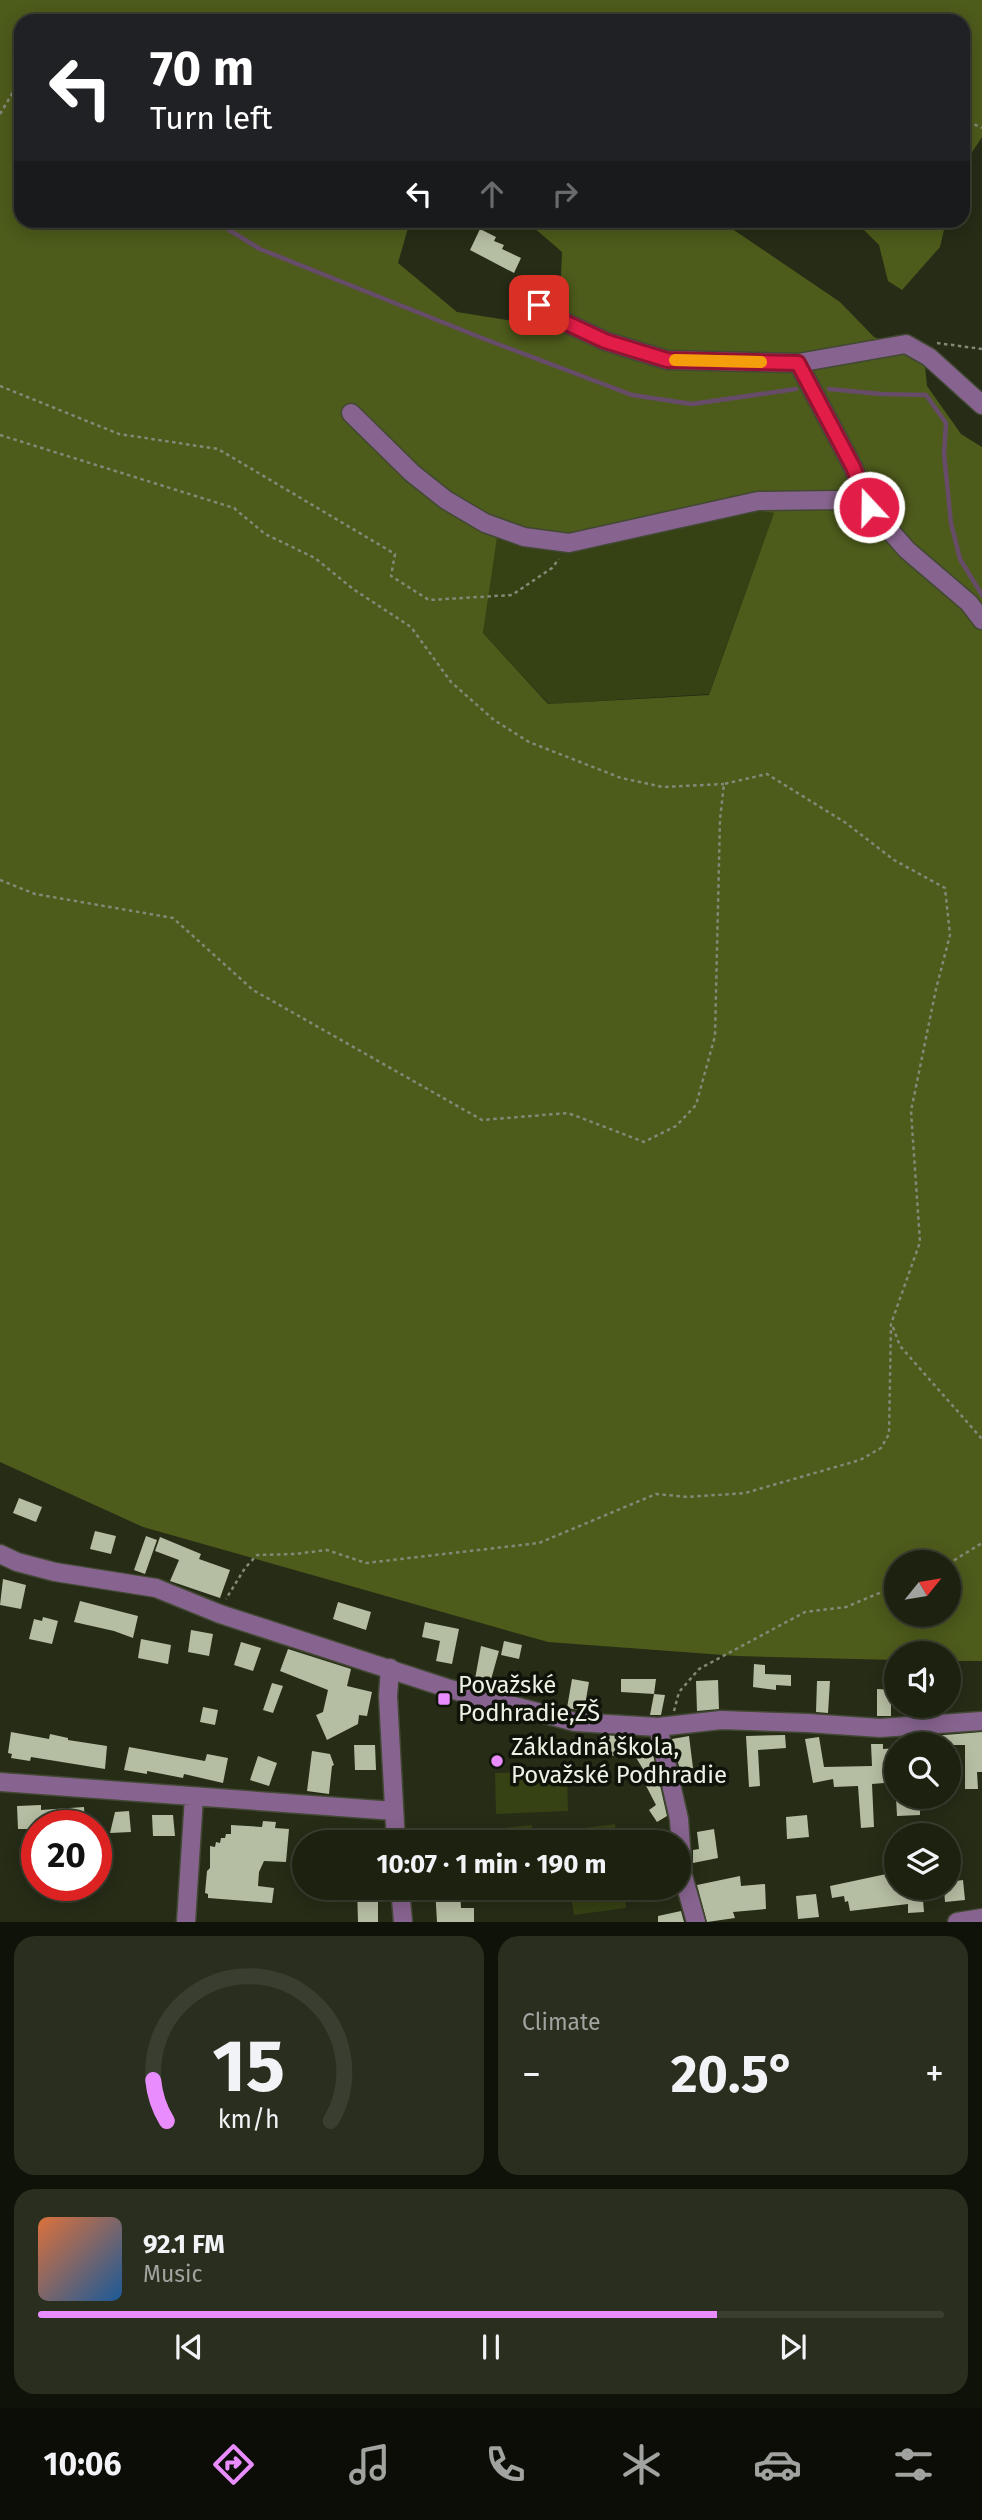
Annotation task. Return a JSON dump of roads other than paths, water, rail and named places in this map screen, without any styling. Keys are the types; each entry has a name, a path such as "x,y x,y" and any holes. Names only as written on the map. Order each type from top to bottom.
{"street":[{"path":"523,293 556,318 605,341 667,360 798,363 906,344 929,357 982,405"},
{"path":"798,363 853,467 869,507 907,550 969,603 982,620"},
{"path":"351,413 412,473 446,500 485,523 524,537 569,542 758,501 837,500 869,507"},
{"path":"0,1554 17,1562 55,1572 156,1588 220,1614 450,1689 560,1719 664,1726 721,1720 880,1728 982,1721"},
{"path":"390,1668 388,1696 395,1830"},
{"path":"664,1726 680,1819 683,1876 696,1922"},
{"path":"0,1782 394,1811"},
{"path":"186,1922 194,1797"},
{"path":"401,1900 402,1922"},
{"path":"957,1922 982,1918"}],"waterway":[{"path":"226,228 260,249 632,395 692,404 796,389"},
{"path":"829,389 926,395 946,423 944,454 951,523 960,559 982,595"}],"place":[{"name":"Považské Podhradie,ZŠ","path":"444,1699"},
{"name":"Základná škola, Považské Podhradie","path":"497,1761"}]}
